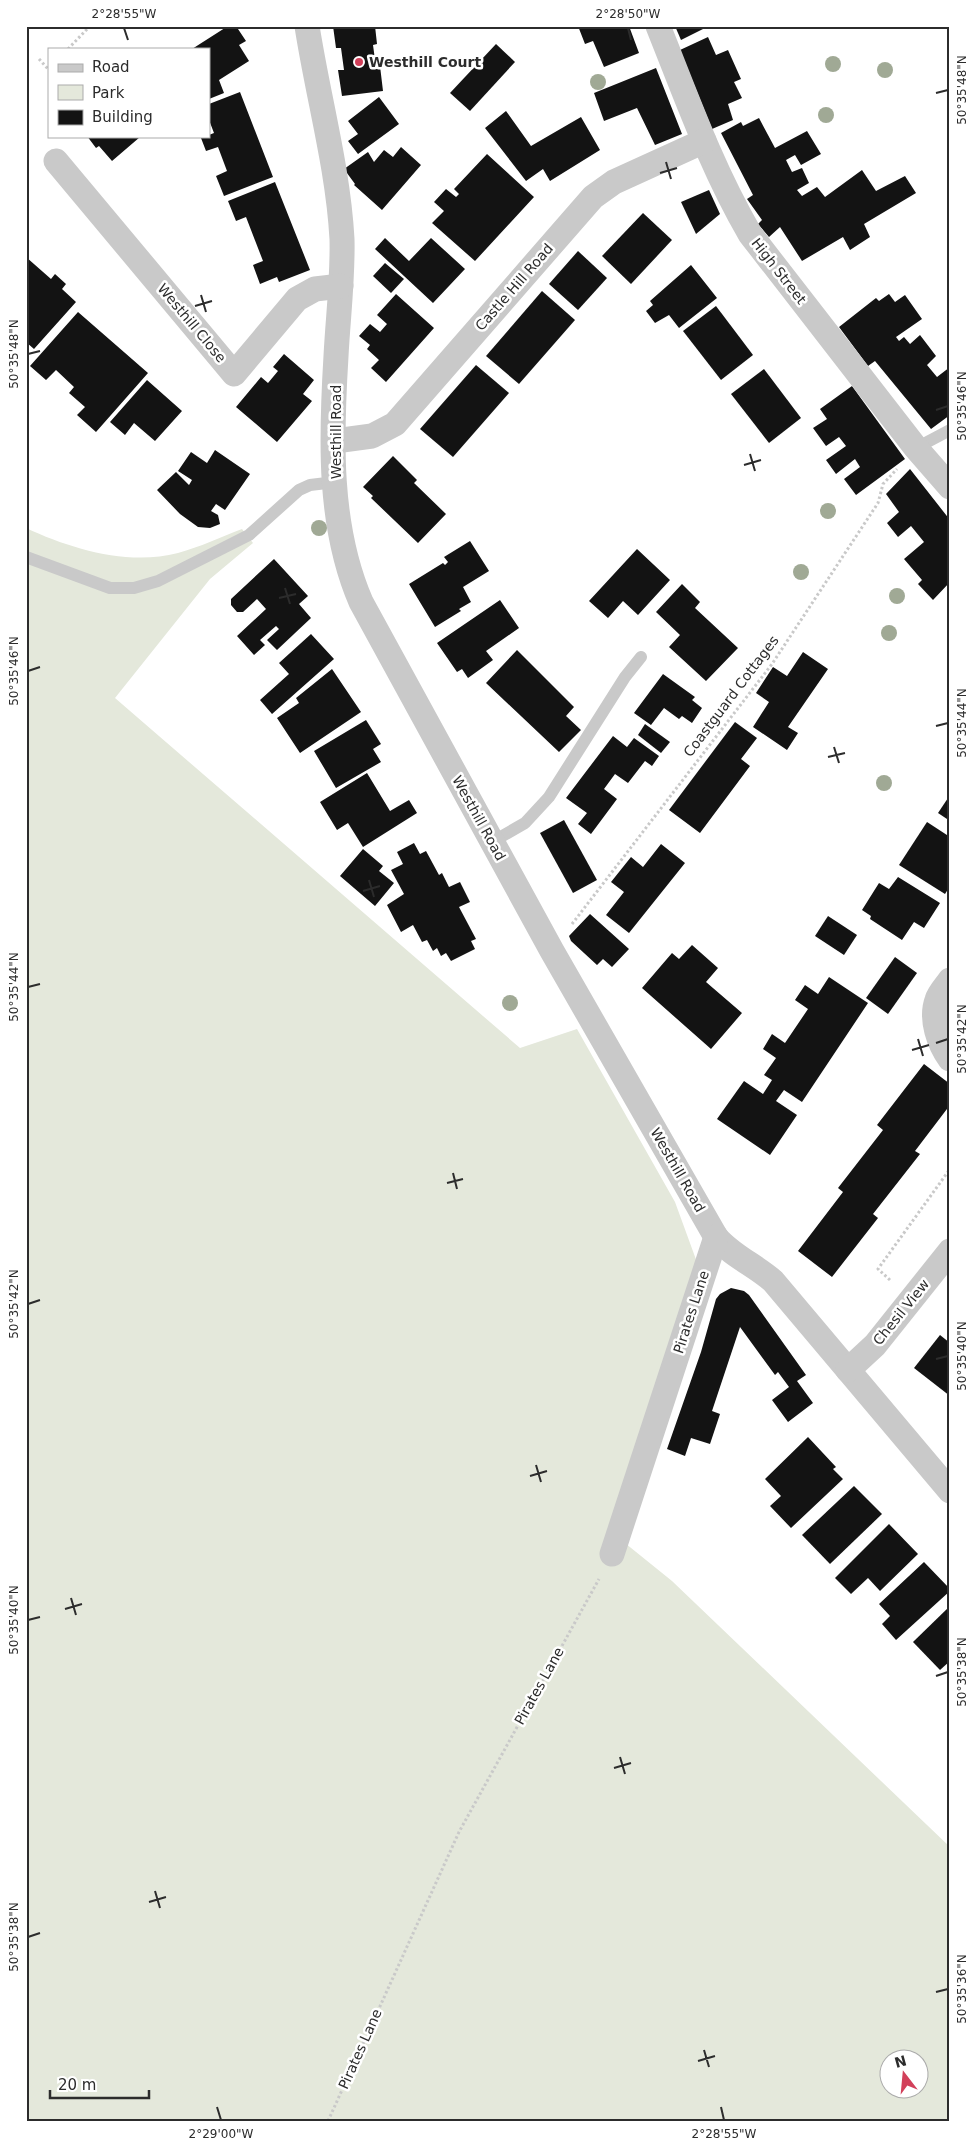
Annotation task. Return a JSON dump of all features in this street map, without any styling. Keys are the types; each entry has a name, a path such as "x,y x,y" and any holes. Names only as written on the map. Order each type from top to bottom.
{"street":[{"name":"Westhill Road","path":"307,26 339,206 342,240 336,358 335,482 343,550 361,602 552,951 716,1237 725,1248 761,1270 773,1281 950,1491"},
{"name":"High Street","path":"658,26 704,141 734,208 750,234 916,448 950,487"},
{"name":"Castle Hill Road","path":"335,441 372,436 395,424 593,197 614,182 704,141"},
{"name":"Westhill Close","path":"56,161 234,374 297,299 315,288 341,286"},
{"path":"950,980 937,998 935,1007 938,1038 950,1060"},
{"name":"Pirates Lane","path":"612,1554 716,1237"},
{"name":"Chesil View","path":"848,1370 875,1345 950,1251"}],"lane":[{"path":"916,448 950,430"},
{"path":"26,557 110,588 134,588 158,581 249,535 299,490 310,485 335,482"},
{"path":"492,842 525,823 549,797 625,677 641,657"}],"path":[{"path":"69,48 90,26"},
{"path":"39,59 48,69"},
{"name":"Coastguard Cottages","path":"552,951 772,664 878,503 883,484 916,448"},
{"path":"911,1299 878,1269 950,1169"},
{"name":"Pirates Lane","path":"328,2121 459,1832 612,1554"}],"green space":[{"path":"26,528 81,549 139,558 159,557 178,553 242,529 253,543 210,579 115,698 520,1048 577,1029 675,1202 698,1265 615,1535 672,1581 950,1847 950,2121 26,2121"}],"building":[{"path":"228,26 236,26 246,41 239,45 249,61 219,80 224,93 210,99 210,48 194,48"},
{"name":"Westhill Court","path":"333,26 375,26 377,44 373,45 376,67 380,66 383,91 342,96 338,70 344,70 341,48 336,48"},
{"path":"578,26 629,26 639,53 604,67 593,41 585,44"},
{"path":"675,26 709,26 681,40"},
{"path":"708,37 716,55 728,50 741,79 734,82 742,98 728,104 733,120 712,129 680,50"},
{"path":"496,44 515,62 470,111 450,93"},
{"path":"656,68 682,134 655,145 637,108 604,121 594,93"},
{"path":"240,92 273,177 224,196 216,176 227,171 218,147 206,151 201,138 210,138 210,135 214,133 210,123 210,104"},
{"path":"379,97 399,124 358,154 348,141 358,134 348,121"},
{"path":"506,111 531,146 581,117 600,150 550,181 543,169 526,181 485,128"},
{"path":"759,118 775,148 807,131 821,154 801,165 795,155 786,160 792,172 802,168 809,183 797,190 802,196 817,187 825,197 862,170 876,191 905,176 916,193 864,224 870,237 850,250 843,237 802,261 780,227 769,237 758,224 762,220 747,199 753,195 721,133 741,122 743,126"},
{"path":"88,138 139,138 112,161 99,146 96,148"},
{"path":"401,147 421,165 382,210 354,185 344,169 368,152 374,162 384,150 393,157"},
{"path":"487,154 534,197 475,261 432,223 444,211 434,202 446,189 456,197 459,194 454,189"},
{"path":"275,182 310,270 279,282 277,277 260,284 253,265 263,261 246,217 236,221 228,201"},
{"path":"709,190 720,214 696,234 681,202"},
{"path":"643,213 672,240 631,284 602,256"},
{"path":"385,238 409,261 431,238 465,269 433,303 375,249"},
{"path":"578,251 607,278 578,310 549,284"},
{"path":"26,257 51,279 55,274 66,284 62,289 76,302 34,349 26,342"},
{"path":"385,263 404,279 391,293 373,276"},
{"path":"691,265 717,298 679,328 669,315 655,323 646,311 653,305 650,301"},
{"path":"542,291 575,320 519,384 486,356"},
{"path":"396,294 434,328 386,382 371,368 379,360 367,349 370,345 359,336 370,324 380,332 387,324 377,315"},
{"path":"889,294 895,302 905,295 922,319 896,337 899,341 904,337 910,344 920,335 936,356 927,365 937,377 950,367 950,415 931,429 875,361 868,366 839,327 876,298 879,301"},
{"path":"716,306 753,355 721,380 683,331"},
{"path":"78,312 148,373 96,432 77,415 85,407 69,393 74,387 56,370 46,380 30,366"},
{"path":"284,354 314,380 303,394 312,401 277,442 236,407 261,377 268,383 278,371 273,367"},
{"path":"476,365 509,393 453,457 420,429"},
{"path":"764,369 801,418 769,443 731,394"},
{"path":"147,380 182,411 155,441 134,423 125,435 110,422"},
{"path":"852,386 905,459 856,495 844,479 860,467 855,459 836,474 826,460 846,446 839,437 826,446 813,428 827,419 820,409"},
{"path":"215,450 250,474 225,510 216,504 211,511 218,515 220,524 210,528 198,527 180,514 157,490 176,472 189,485 192,480 178,471 191,452 207,463"},
{"path":"393,456 417,480 414,483 446,514 418,543 371,498 373,496 363,487"},
{"path":"910,469 950,520 950,582 933,600 918,584 922,580 904,559 924,542 911,526 898,537 887,523 899,512 886,494"},
{"path":"470,541 489,571 463,587 471,602 459,609 461,611 435,627 409,584 443,563 445,565 448,562 444,557"},
{"path":"637,549 670,580 638,615 623,601 608,618 589,601"},
{"path":"274,559 308,596 299,604 311,618 277,650 267,640 279,629 276,626 260,640 265,645 254,655 237,636 266,609 257,599 243,612 237,612 231,605 231,599"},
{"path":"682,584 700,602 695,608 738,648 706,681 669,647 680,635 656,612"},
{"path":"500,600 519,628 486,651 493,660 468,678 462,669 457,672 437,643"},
{"path":"311,634 334,659 272,714 260,700 289,674 279,663"},
{"path":"517,650 574,707 566,716 581,730 559,752 486,683"},
{"path":"803,652 828,669 788,727 798,733 787,750 753,727 769,702 756,693 773,667 787,676"},
{"path":"332,669 361,712 300,753 277,718 299,703 296,698"},
{"path":"663,674 695,697 692,700 702,708 692,723 682,716 679,719 664,708 651,725 634,713"},
{"path":"366,720 381,744 373,749 381,762 336,788 314,751"},
{"path":"735,722 757,738 741,759 750,766 700,833 669,810"},
{"path":"645,724 670,742 661,753 638,735"},
{"path":"613,736 627,747 634,738 659,756 652,766 645,761 628,783 615,774 604,789 617,799 591,834 578,824 587,813 566,798"},
{"path":"367,773 390,811 409,800 417,813 363,847 348,823 337,830 320,802"},
{"path":"950,795 950,821 938,813"},
{"path":"564,820 597,880 573,893 540,833"},
{"path":"927,822 950,837 950,886 945,894 899,865"},
{"path":"414,843 420,854 426,851 439,875 442,873 449,887 460,882 470,902 459,907 476,939 471,941 475,949 451,961 446,953 441,956 437,948 433,951 427,940 422,942 413,925 401,932 387,905 404,894 391,870 403,864 397,852"},
{"path":"661,844 685,863 629,933 606,915 624,892 611,882 631,857 643,867"},
{"path":"363,849 383,866 379,871 394,883 375,906 340,876"},
{"path":"898,877 940,903 924,928 914,922 902,940 870,919 871,916 862,910 879,883 889,889"},
{"path":"590,914 629,949 612,967 603,959 597,965 571,941 569,936"},
{"path":"828,916 857,935 844,955 815,936"},
{"path":"692,945 718,968 706,982 742,1013 711,1049 642,988 672,953 679,959"},
{"path":"895,957 917,973 888,1014 866,998"},
{"path":"829,977 868,1003 802,1102 784,1090 776,1101 797,1115 770,1155 717,1119 744,1081 763,1094 772,1080 764,1075 776,1058 763,1049 772,1034 785,1043 808,1009 795,1000 805,985 818,994"},
{"path":"924,1064 950,1084 950,1105 915,1151 920,1154 873,1214 878,1218 832,1277 798,1251 843,1192 838,1188 883,1130 877,1125"},
{"path":"731,1288 744,1291 749,1295 806,1375 797,1381 813,1403 788,1422 772,1400 789,1387 778,1372 775,1375 740,1327 712,1411 720,1414 710,1444 691,1438 685,1456 667,1449 701,1352 716,1299 720,1294"},
{"path":"940,1335 950,1343 950,1396 914,1368"},
{"path":"808,1437 836,1467 833,1469 843,1479 791,1528 770,1506 781,1496 765,1479"},
{"path":"854,1486 882,1514 830,1564 802,1535"},
{"path":"889,1524 918,1554 880,1591 868,1578 851,1594 835,1578"},
{"path":"924,1562 950,1591 896,1640 882,1624 890,1616 879,1604"},
{"path":"950,1606 950,1661 940,1670 913,1642"}],"place":[{"name":"Westhill Court","path":"359,62"}]}
